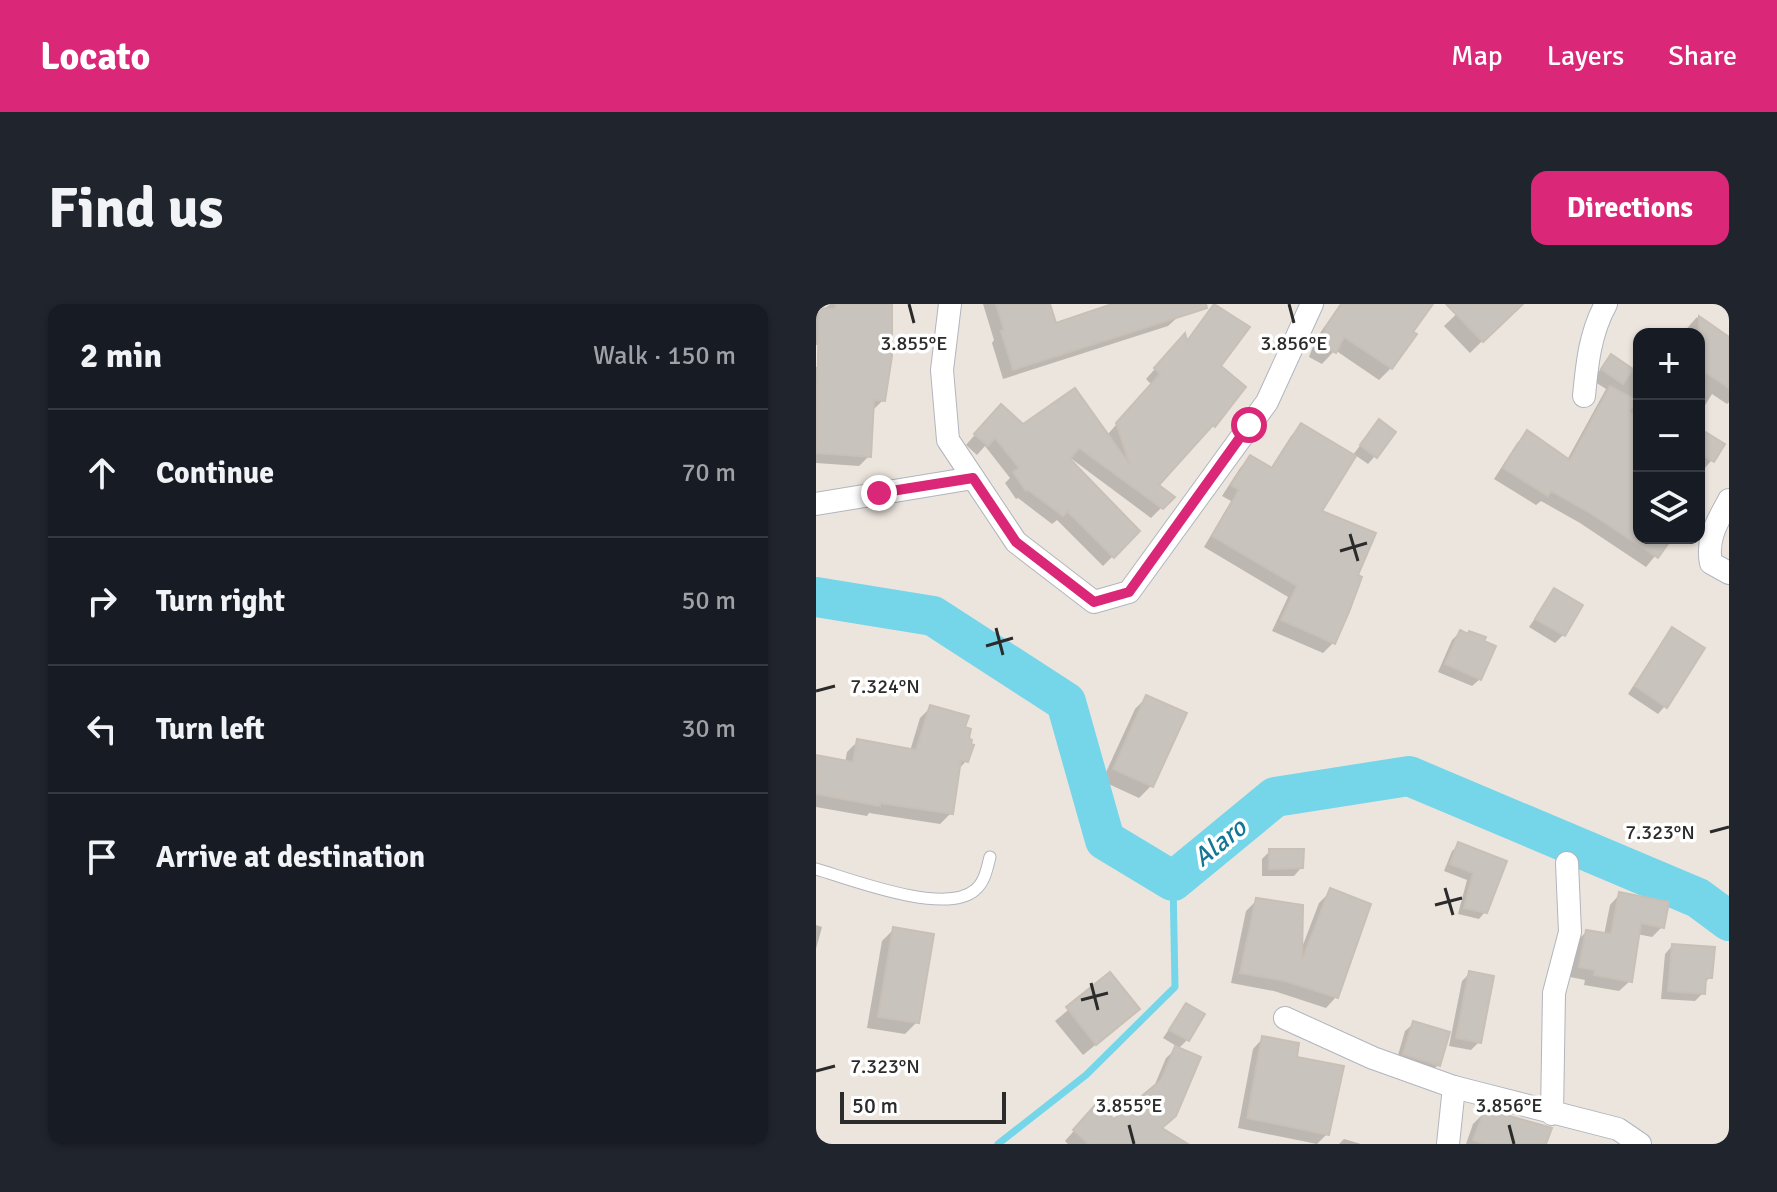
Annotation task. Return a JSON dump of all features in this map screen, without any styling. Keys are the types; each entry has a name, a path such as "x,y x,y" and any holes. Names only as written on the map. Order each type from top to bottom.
{"street":[{"path":"950,304 942,370 948,440 1016,542 1094,602 1129,592 1267,402 1301,308"},
{"path":"1584,396 1589,353 1597,320 1606,304"},
{"path":"816,504 973,478"},
{"path":"1729,500 1711,534 1708,548 1711,563 1729,573"},
{"path":"1552,1114 1554,993 1570,932 1567,863"},
{"path":"1285,1018 1373,1058 1454,1087 1618,1129 1640,1144"},
{"path":"1448,1144 1454,1087"}],"lane":[{"path":"816,869 892,893 950,898 968,895 975,890 983,881 990,857"}],"building":[{"path":"836,304 892,304 892,356 885,401 874,400 871,457 816,453 819,308 835,309"},
{"path":"996,304 1050,304 1056,323 1112,304 1206,304 1207,308 1013,370"},
{"path":"1214,304 1250,327 1221,366 1246,387 1215,427 1213,425 1159,485 1175,497 1163,509 1079,448 1070,459 1140,531 1114,558 1067,511 1063,516 1026,491 1013,472 1019,468 995,438 988,446 974,434 1001,404 1023,424 1075,388 1130,465 1116,423 1160,374 1154,368 1185,333 1187,341"},
{"path":"1342,304 1433,304 1413,332 1417,334 1392,369 1344,337 1336,353 1319,345 1327,325"},
{"path":"1446,304 1523,304 1483,342"},
{"path":"1699,316 1729,337 1729,388 1705,372 1705,328 1699,328"},
{"path":"1611,354 1633,369 1623,384 1601,369"},
{"path":"1610,386 1633,398 1629,412 1633,414 1633,541 1590,513 1551,491 1548,496 1503,468 1527,430 1570,460"},
{"path":"1379,419 1396,432 1377,458 1360,445"},
{"path":"1301,423 1356,456 1322,511 1376,533 1335,644 1281,620 1297,586 1212,536 1239,490 1231,485 1250,455 1272,468"},
{"path":"1705,432 1725,444 1714,462 1705,457"},
{"path":"1637,544 1668,544 1658,558"},
{"path":"1554,588 1583,605 1565,636 1535,619"},
{"path":"1672,627 1705,648 1667,708 1635,686"},
{"path":"1460,630 1486,637 1484,641 1496,646 1481,680 1445,664"},
{"path":"1146,695 1187,713 1153,787 1113,769"},
{"path":"930,705 969,716 965,727 971,729 969,738 974,745 968,762 961,760 953,814 880,803 880,806 816,794 816,755 853,762 857,739 916,750"},
{"path":"1458,842 1507,861 1487,913 1464,908 1473,873 1450,864"},
{"path":"1269,849 1304,849 1303,868 1269,869"},
{"path":"1330,888 1371,904 1338,998 1285,981 1240,973 1256,898 1303,905 1302,960"},
{"path":"1619,892 1669,902 1664,928 1641,923 1632,982 1594,975 1595,970 1579,967 1586,930 1611,934"},
{"path":"893,927 934,934 919,1023 878,1017"},
{"path":"1672,944 1715,947 1712,978 1706,978 1705,994 1668,991"},
{"path":"1469,971 1494,976 1481,1043 1456,1038"},
{"path":"1110,972 1140,1009 1096,1045 1066,1007"},
{"path":"1186,1003 1205,1014 1189,1041 1169,1030"},
{"path":"1413,1021 1450,1032 1440,1066 1403,1054"},
{"path":"1262,1036 1299,1043 1297,1057 1344,1066 1329,1135 1247,1118"},
{"path":"1175,1046 1201,1057 1176,1116 1162,1128 1188,1144 1089,1144 1073,1130 1096,1104 1114,1119 1161,1080"},
{"path":"1485,1109 1552,1128 1546,1144 1484,1144 1473,1140"}],"waterway":[{"name":"Alaro","path":"816,597 933,616 1066,702 1105,840 1173,881 1275,797 1409,776 1698,898 1729,921"},
{"path":"998,1144 1086,1075 1175,987 1173,881"}],"route":[{"path":"879,493 973,478 1016,542 1094,602 1129,592 1249,425"}]}
